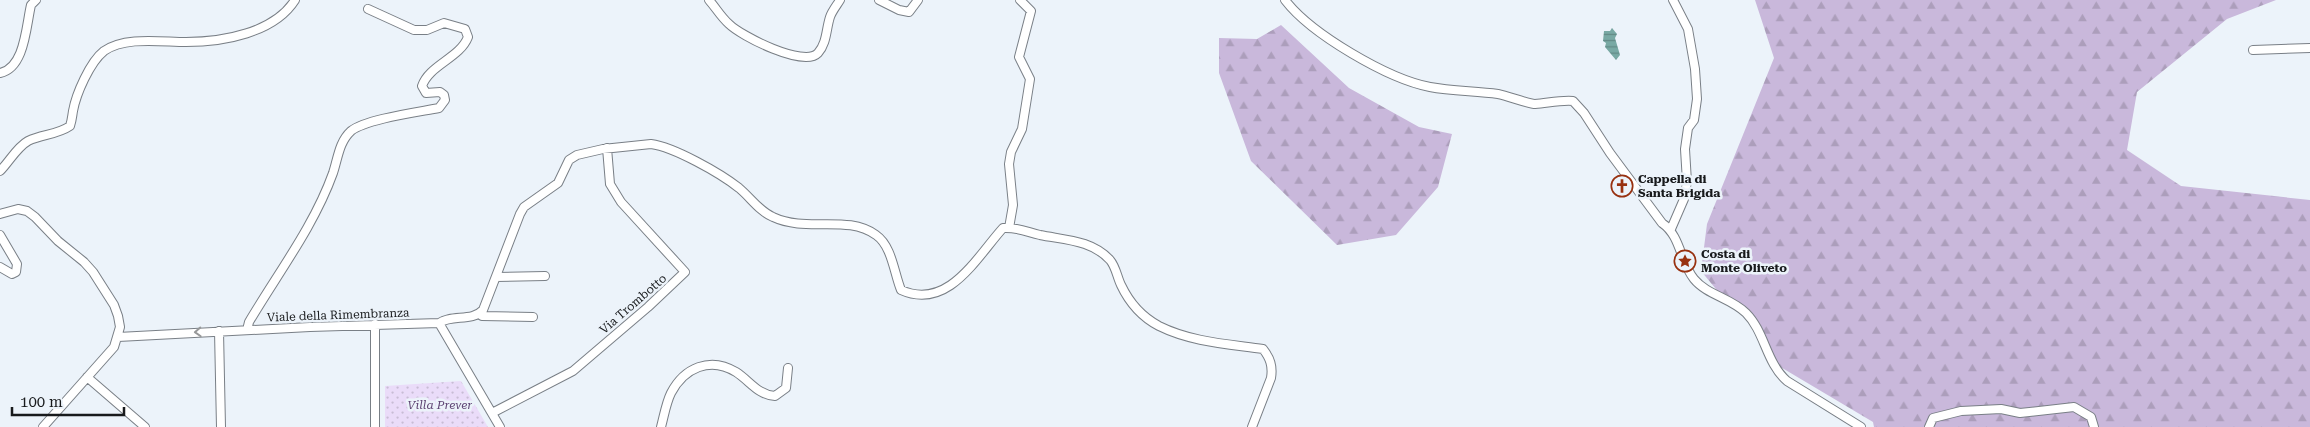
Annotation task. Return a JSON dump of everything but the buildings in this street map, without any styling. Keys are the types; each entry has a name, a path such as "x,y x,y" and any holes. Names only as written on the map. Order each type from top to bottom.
{"street":[{"path":"0,73 8,72 18,61 31,5 36,0"},
{"path":"0,170 25,142 41,135 63,131 70,126 73,111 89,70 105,50 137,42 207,41 243,34 273,23 295,0"},
{"path":"709,0 728,23 744,35 787,54 808,58 818,53 824,43 830,16 840,0"},
{"path":"879,0 899,10 909,12 918,0"},
{"path":"1009,228 1014,206 1009,164 1011,152 1022,129 1030,79 1020,57 1031,11 1020,0"},
{"path":"1285,0 1300,17 1321,34 1366,60 1410,81 1431,87 1501,95 1533,104 1560,100 1573,101 1584,113 1610,153 1662,223 1671,229 1693,278 1700,286 1746,313 1778,373 1787,381 1860,427"},
{"path":"1671,229 1685,191 1687,165 1685,149 1688,128 1694,120 1697,99 1696,69 1688,29 1674,0"},
{"path":"247,330 249,322 302,237 320,202 344,139 353,130 404,114 439,108 446,100 440,92 426,93 422,86 423,81 465,45 468,37 465,29 444,23 427,30 414,30 394,23 368,9"},
{"path":"2253,50 2310,48"},
{"path":"479,314 484,310 524,207 558,183 569,160 585,152 608,148 642,143 658,145 695,162 739,188 759,209 772,217 797,225 831,224 864,228 878,236 888,251 901,290 914,296 930,296 955,283 977,261 1003,228 1080,242 1098,249 1111,262 1120,284 1134,307 1158,325 1188,337 1263,349 1270,357 1271,378 1252,427"},
{"name":"Via Trombotto","path":"492,413 573,371 648,307 684,272 621,202 610,184 608,148"},
{"path":"0,214 18,209 27,211 71,253 84,262 93,272 114,305 120,327 114,347 43,427"},
{"path":"0,235 17,264 16,272 12,274 0,267"},
{"path":"496,277 545,276"},
{"name":"Viale della Rimembranza","path":"118,337 375,324 439,323 445,319 479,314 482,316 533,317"},
{"path":"439,323 500,427"},
{"path":"375,324 375,427"},
{"path":"219,331 221,427"},
{"path":"661,427 670,395 683,376 693,368 712,364 725,367 736,372 765,395 775,396 786,388 788,368"},
{"path":"87,377 145,427"},
{"path":"1928,427 1933,418 1961,411 2001,409 2020,412 2074,407 2091,417 2094,427"}],"green space":[{"path":"1755,0 2276,0 2227,19 2137,92 2127,150 2181,186 2310,200 2310,427 1874,427 1873,422 1774,363 1744,314 1720,294 1701,271 1707,224 1774,58"},
{"path":"1281,25 1349,88 1419,127 1452,134 1438,187 1396,235 1337,245 1251,161 1219,73 1219,38 1257,39"},
{"name":"Villa Prever","path":"461,381 488,427 385,427 385,386"}],"shaded area":[{"path":"1612,28 1617,34 1615,38 1620,55 1616,60 1605,47 1606,43 1603,41 1604,31 1610,31"}],"place":[{"name":"Cappella di Santa Brigida","path":"1622,186"},
{"name":"Costa di Monte Oliveto","path":"1685,261"}]}
